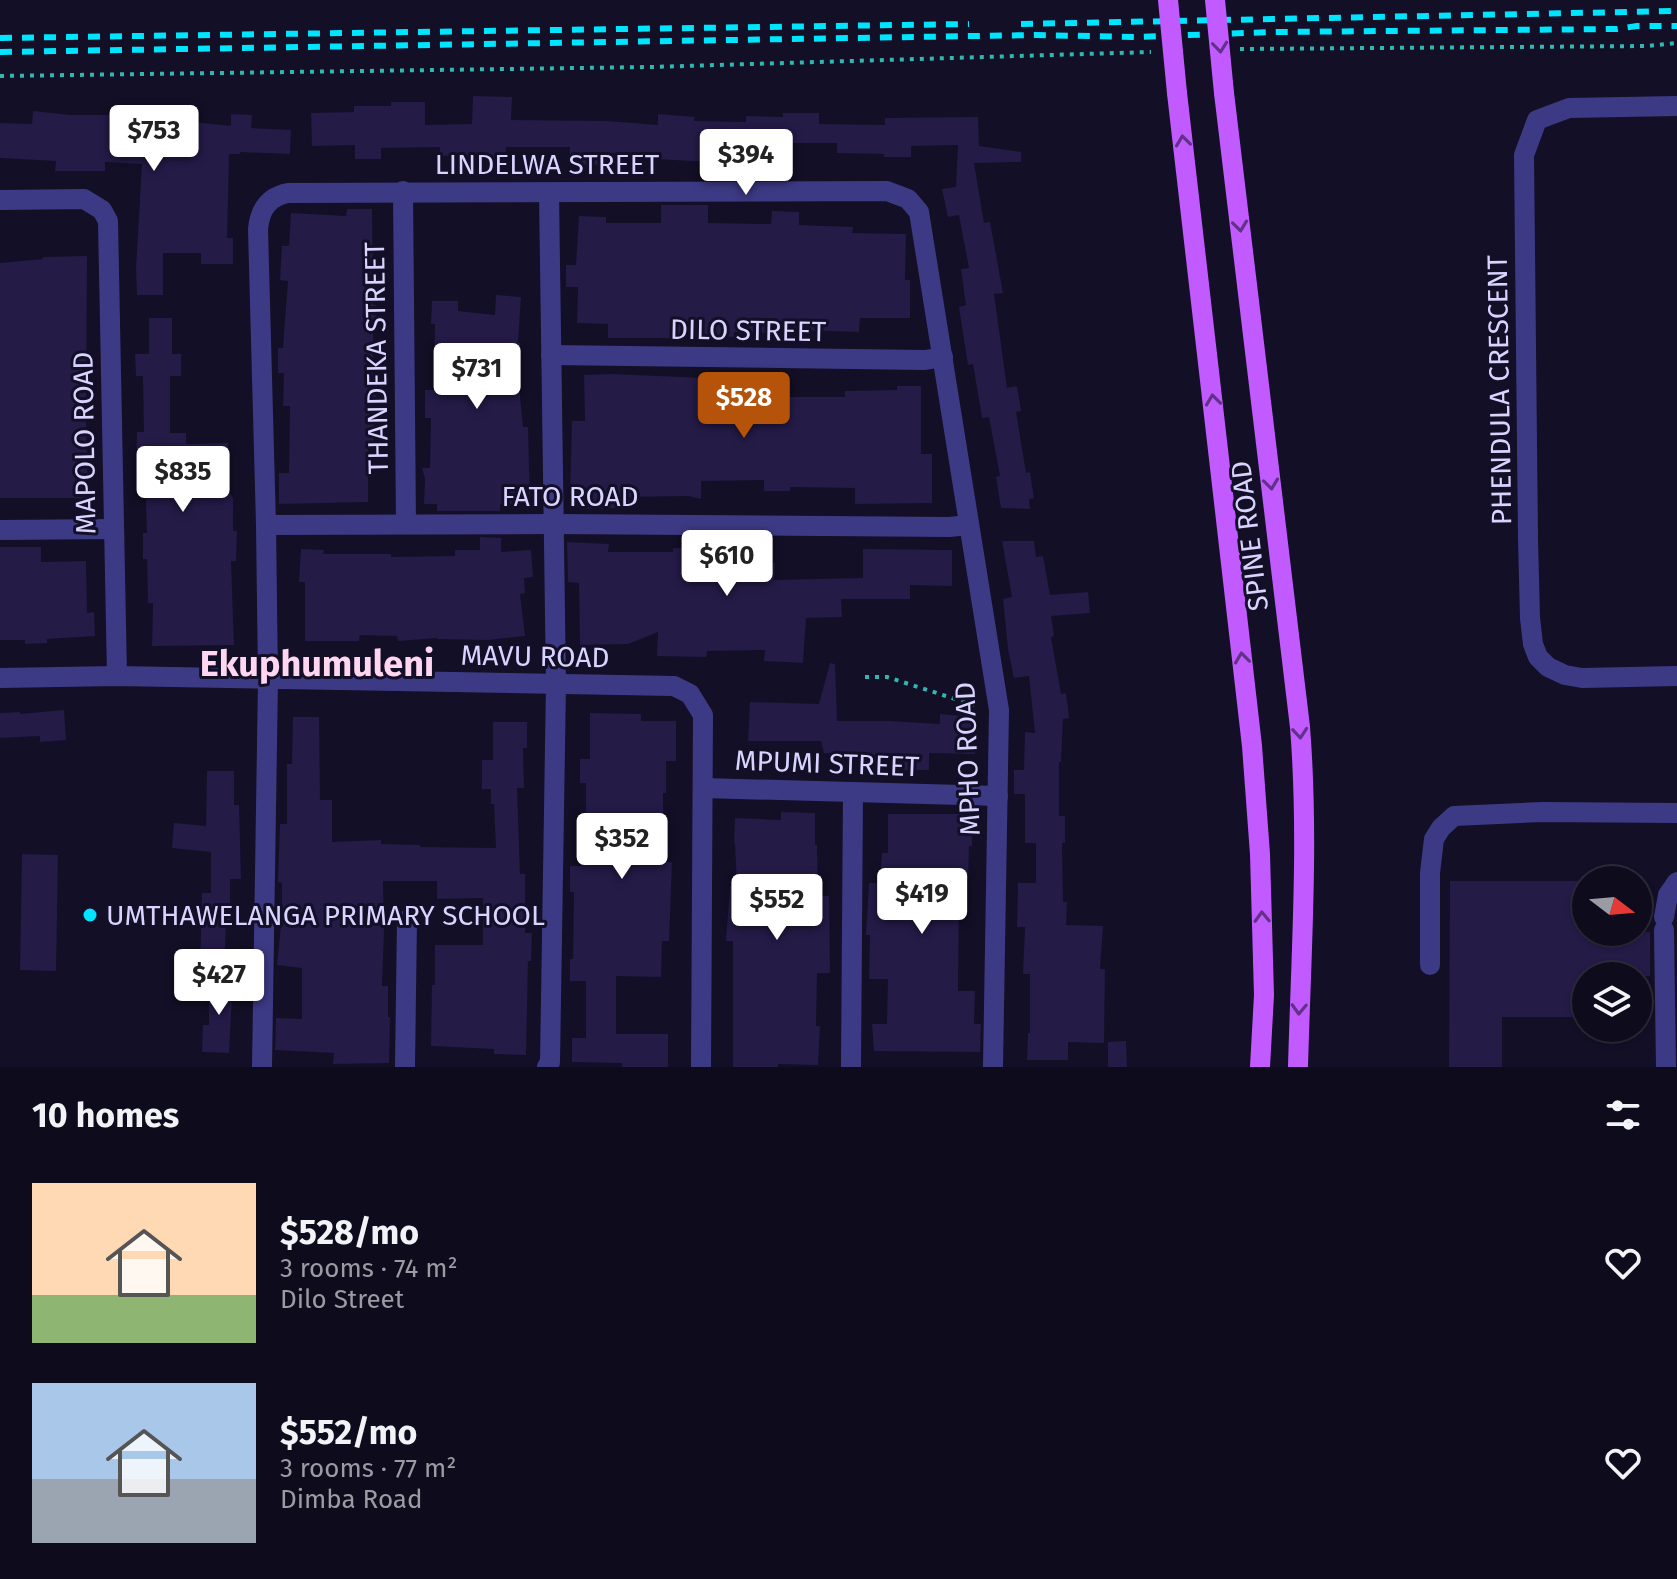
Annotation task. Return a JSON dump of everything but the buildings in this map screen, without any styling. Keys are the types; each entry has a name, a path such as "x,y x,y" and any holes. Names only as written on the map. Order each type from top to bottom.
{"main road":[{"name":"SPINE ROAD","path":"1168,0 1254,759 1264,995 1260,1067"},
{"name":"SPINE ROAD","path":"1215,0 1304,774 1298,1067"}],"street":[{"name":"PHENDULA CRESCENT","path":"1677,106 1569,108 1537,120 1524,155 1528,539 1533,644 1538,657 1548,667 1565,675 1582,678 1677,676"},
{"name":"LINDELWA STREET","path":"266,525 258,229 265,205 275,196 288,193 403,191 887,191 908,199 919,212 943,357"},
{"name":"THANDEKA STREET","path":"403,191 406,524"},
{"path":"547,1067 551,1047 556,684 549,193"},
{"name":"MAPOLO ROAD","path":"0,200 84,199 102,210 108,221 117,676"},
{"name":"DILO STREET","path":"551,355 925,360 943,357"},
{"name":"MPHO ROAD","path":"943,357 999,710 993,1067"},
{"path":"262,1067 268,679 266,525"},
{"name":"FATO ROAD","path":"266,525 969,525"},
{"path":"0,530 114,529"},
{"name":"MAVU ROAD","path":"0,678 117,676 674,686 690,694 703,715 701,1067"},
{"name":"MPUMI STREET","path":"703,788 998,796"},
{"path":"851,1067 853,792"},
{"path":"1430,965 1430,873 1434,839 1454,816 1542,812 1677,813"},
{"path":"1666,1067 1664,924 1668,895 1677,882"},
{"path":"405,1067 407,920"}],"path":[{"path":"1236,49 1647,46 1677,43"},
{"path":"0,76 651,67 1162,51"},
{"path":"865,677 887,677 983,708 999,710"}],"railway":[{"path":"1021,24 1677,11"},
{"path":"0,38 969,24"},
{"path":"0,52 1036,35 1136,37 1677,26"}],"place":[{"name":"UMTHAWELANGA PRIMARY SCHOOL","path":"90,915"}],"district":[{"name":"Ekuphumuleni","path":"317,663"}]}
